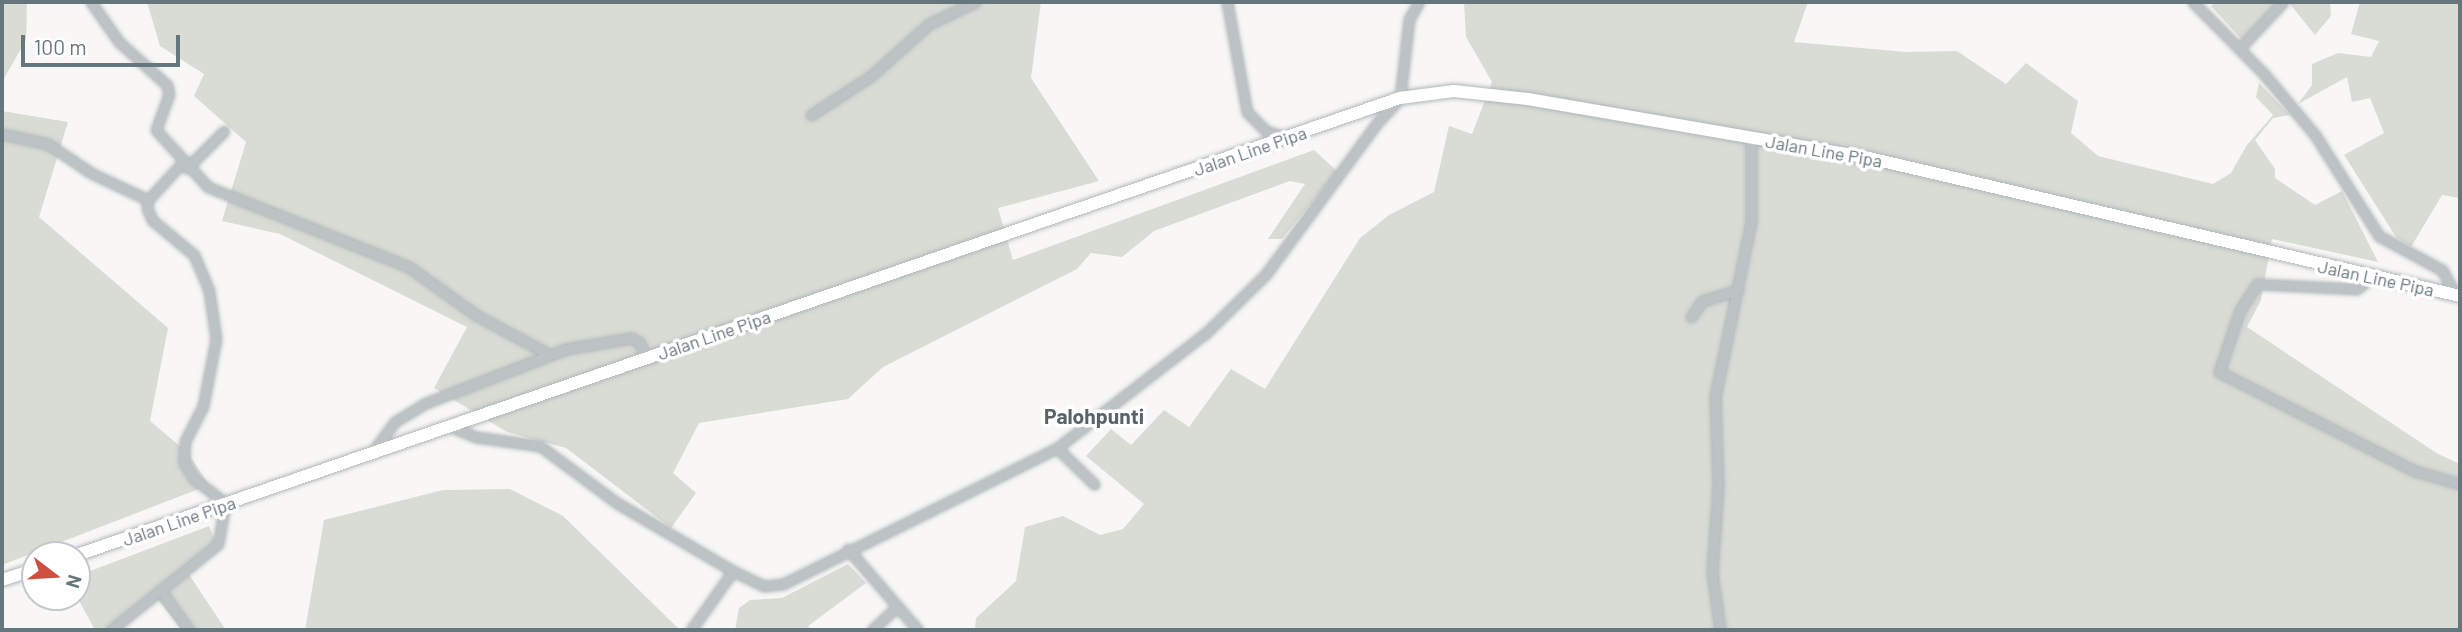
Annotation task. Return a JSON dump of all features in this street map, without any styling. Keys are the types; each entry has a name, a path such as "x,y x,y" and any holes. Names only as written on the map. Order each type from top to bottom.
{"main road":[{"name":"Jalan Line Pipa","path":"91,550 226,506 373,451 452,427 1401,98 1486,92 1940,173 2458,295"},
{"path":"2,580 21,574"}],"street":[{"path":"91,2 119,42 167,85 169,94 156,130 184,165 218,193 333,233 410,267 476,315 550,355"},
{"path":"811,115 870,76 929,24 975,2"},
{"path":"1227,2 1247,112 1266,131 1286,138"},
{"path":"452,427 476,438 540,446 617,503 733,571 764,586 783,584 1057,448 1206,333 1252,289 1376,124 1401,98 1409,19 1419,2"},
{"path":"2193,2 2240,48 2315,135 2379,236 2442,270 2458,295"},
{"path":"2240,48 2283,2"},
{"path":"149,200 224,131"},
{"path":"2,134 48,144 91,173 149,200"},
{"path":"1720,630 1712,572 1718,487 1714,420 1721,357 1751,222 1751,138"},
{"path":"111,630 162,592 218,544 226,506 194,479 184,463 185,441 203,406 216,339 209,290 194,255 152,220 149,200"},
{"path":"2373,275 2357,289 2258,284 2240,310 2219,372 2415,471 2460,484"},
{"path":"1691,317 1702,301 1738,290"},
{"path":"373,451 396,421 416,409 550,355 624,338 639,342 647,359"},
{"path":"1057,448 1094,484"},
{"path":"848,550 918,630"},
{"path":"691,630 733,571"},
{"path":"162,592 189,630"},
{"path":"872,630 897,607"}],"shaded area":[{"path":"2,2 27,2 26,40 2,82"},
{"path":"147,2 1041,2 1031,78 1099,181 998,208 1013,260 1314,150 1337,171 1282,239 1268,239 1305,184 1290,181 1154,231 1122,257 1091,253 1077,269 883,367 848,399 699,423 673,473 696,493 671,528 566,448 507,432 434,388 467,327 280,234 222,221 246,142 194,96 204,74 160,46"},
{"path":"1464,2 1808,2 1794,42 1906,52 1957,51 2006,84 2026,63 2078,101 2071,133 2098,156 2213,184 2231,173 2247,145 2273,115 2256,97 2259,83 2290,115 2273,118 2255,140 2275,169 2275,178 2315,205 2342,191 2378,262 2272,239 2261,300 2247,327 2438,454 2460,464 2460,630 975,630 976,618 1016,581 1025,527 1063,516 1100,535 1123,529 1144,504 1086,456 1111,429 1131,445 1164,410 1189,427 1231,369 1265,389 1360,238 1389,215 1434,192 1449,126 1472,134 1492,82 1466,37"},
{"path":"2215,2 2330,2 2331,16 2315,35 2289,3 2245,43 2211,6"},
{"path":"2360,2 2460,2 2460,198 2442,195 2411,247 2396,237 2344,155 2384,133 2370,98 2352,102 2347,77 2298,104 2312,85 2312,64 2338,53 2371,57 2379,41 2351,34"},
{"path":"2,111 68,122 39,217 168,328 150,421 188,453 209,485 64,541 21,541 21,558 2,565"},
{"path":"510,489 563,516 680,630 305,630 324,520 443,490"},
{"path":"209,526 217,546 188,573 226,630 182,630 158,600 104,630 95,630 85,611 91,611 91,571"},
{"path":"848,564 866,583 808,626 811,630 735,630 739,608 750,600 782,598"}],"district":[{"name":"Palohpunti","path":"1094,416"}]}
